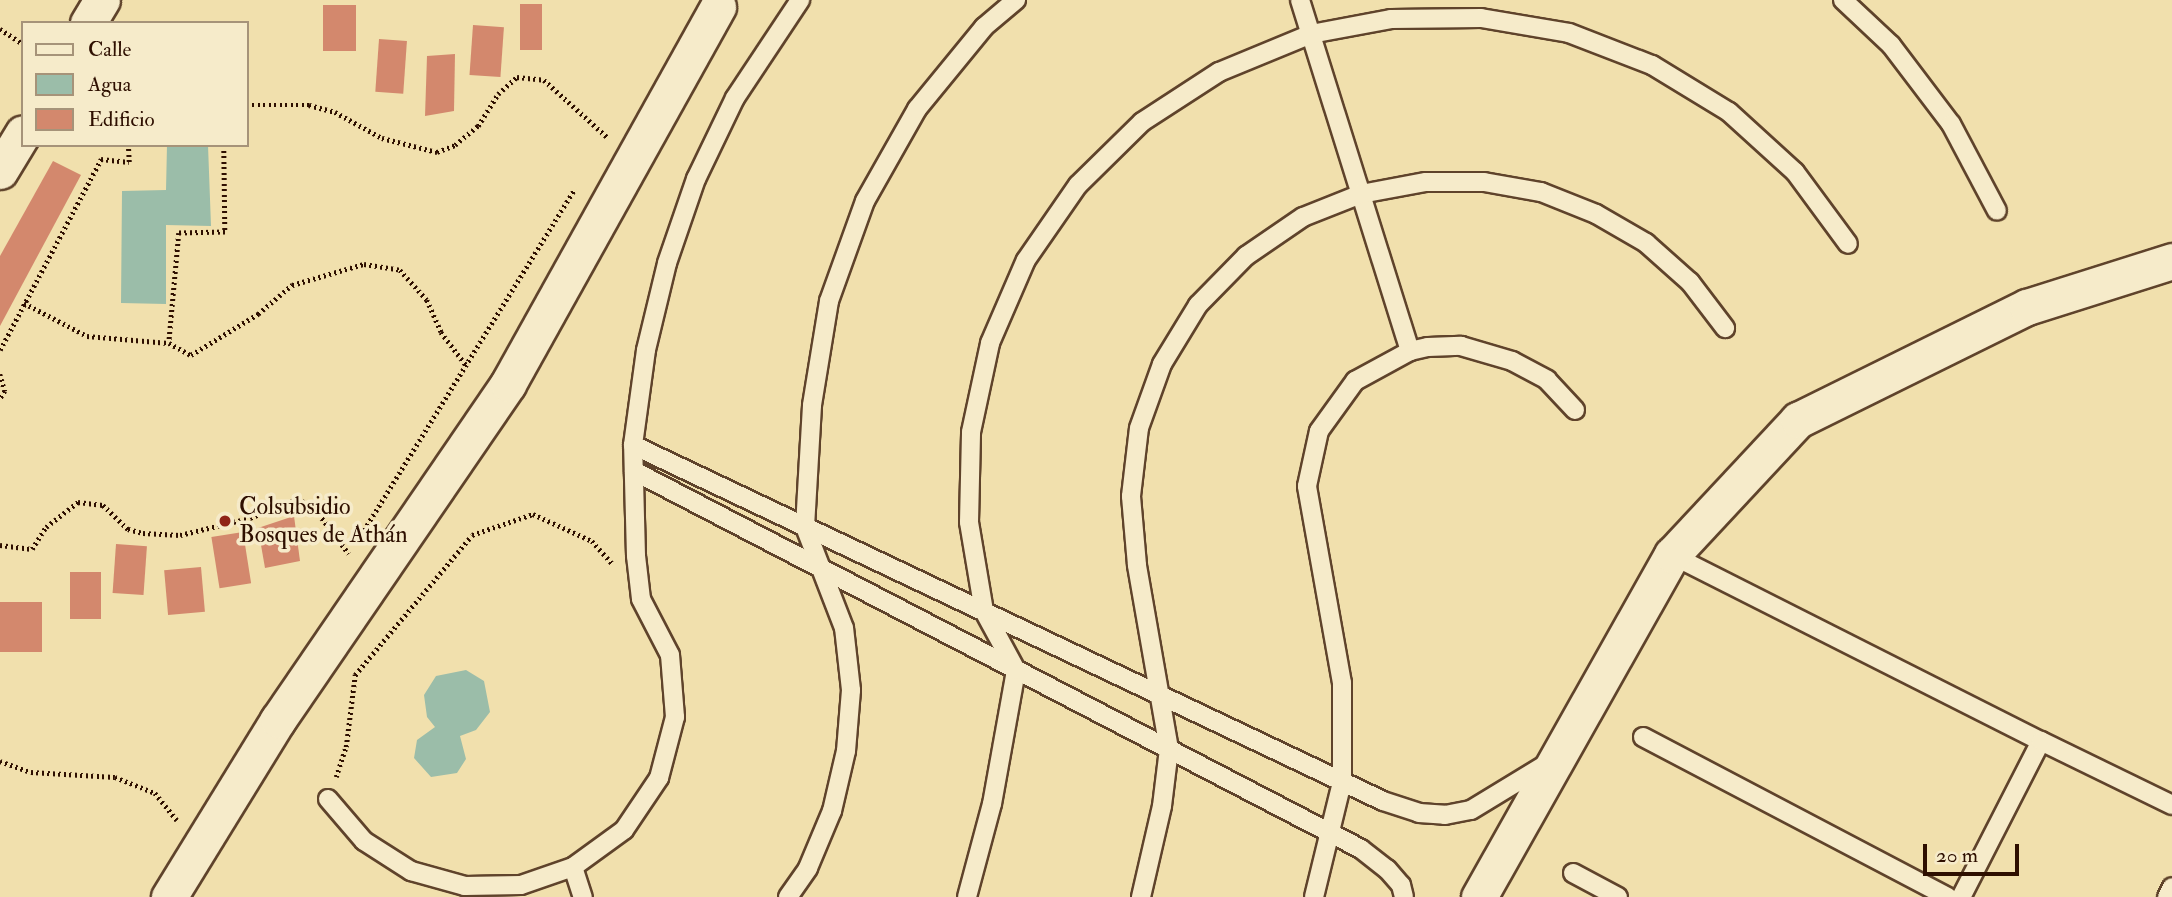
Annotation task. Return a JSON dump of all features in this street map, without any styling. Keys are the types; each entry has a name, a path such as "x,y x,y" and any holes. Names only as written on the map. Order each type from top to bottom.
{"street":[{"path":"89,21 102,0"},
{"path":"169,897 278,720 508,384 718,7"},
{"path":"0,171 21,136"},
{"path":"1479,897 1672,555 1798,421 2027,307 2172,261"}],"lane":[{"path":"328,799 364,841 411,871 465,886 521,884 573,867 624,830 659,778 675,718 670,655 641,599 633,445 646,351 664,275 696,179 735,98 800,0"},
{"path":"788,897 808,868 832,811 846,751 851,690 844,628 825,570 806,527 812,405 830,301 865,201 917,109 984,27 1016,0"},
{"path":"1300,0 1410,351"},
{"path":"1843,0 1891,45 1951,124 1997,211"},
{"path":"967,897 992,804 1016,670 984,611 969,522 971,432 990,343 1026,260 1077,185 1142,122 1219,72 1311,34 1391,19 1480,18 1569,33 1653,65 1738,120 1795,172 1848,244"},
{"path":"1141,897 1162,806 1169,749 1131,496 1139,428 1162,364 1198,305 1246,256 1303,217 1361,194 1426,182 1484,182 1541,192 1596,214 1646,243 1690,282 1726,328"},
{"path":"1314,897 1342,782 1342,683 1307,486 1319,431 1355,381 1410,351 1461,346 1513,361 1547,380 1575,410"},
{"path":"633,445 1383,801 1445,815 1471,810 1556,758"},
{"path":"634,471 1328,832 1387,869 1401,885 1404,897"},
{"path":"1672,555 2172,804"},
{"path":"1643,737 1948,897"},
{"path":"1961,897 2041,741"},
{"path":"573,867 583,897"},
{"path":"1573,873 1618,897"},
{"path":"2167,897 2172,887"}],"path":[{"path":"0,29 21,43"},
{"path":"248,106 309,105 335,112 382,138 436,152 455,145 478,126 498,94 517,77 544,79 607,136 600,148"},
{"path":"0,350 101,159 129,162 128,147"},
{"path":"169,343 179,233 225,232 223,147"},
{"path":"342,565 579,182"},
{"path":"24,303 87,336 169,343 191,355 258,314 292,285 364,264 400,270 428,300 441,332 466,365"},
{"path":"0,374 5,391 0,399"},
{"path":"0,545 33,549 46,527 78,502 103,505 135,531 180,534 250,517 297,499 312,505 349,554"},
{"path":"328,799 346,747 355,674 472,534 533,514 592,541 641,599"},
{"path":"0,761 31,772 115,777 155,793 181,825 189,813"}],"water":[{"path":"167,147 208,147 211,226 166,225 166,304 121,303 122,191 166,190"},
{"path":"466,670 484,681 490,712 476,730 460,736 466,759 457,773 431,777 414,758 417,740 435,727 427,717 424,695 436,676"}],"building":[{"path":"520,4 542,4 542,50 520,50"},
{"path":"323,5 356,5 356,51 323,51"},
{"path":"473,25 504,27 500,77 470,75"},
{"path":"379,39 407,41 403,94 375,92"},
{"path":"455,54 454,111 425,116 427,56"},
{"path":"53,161 81,175 0,326 0,256"},
{"path":"294,516 300,561 265,568 258,528"},
{"path":"243,532 251,583 220,588 211,537"},
{"path":"116,544 147,546 144,595 113,593"},
{"path":"201,567 205,612 168,615 164,570"},
{"path":"70,572 101,572 101,619 70,619"},
{"path":"0,602 42,602 42,652 0,652"}],"place":[{"name":"Colsubsidio Bosques de Athán","path":"225,521"}]}
